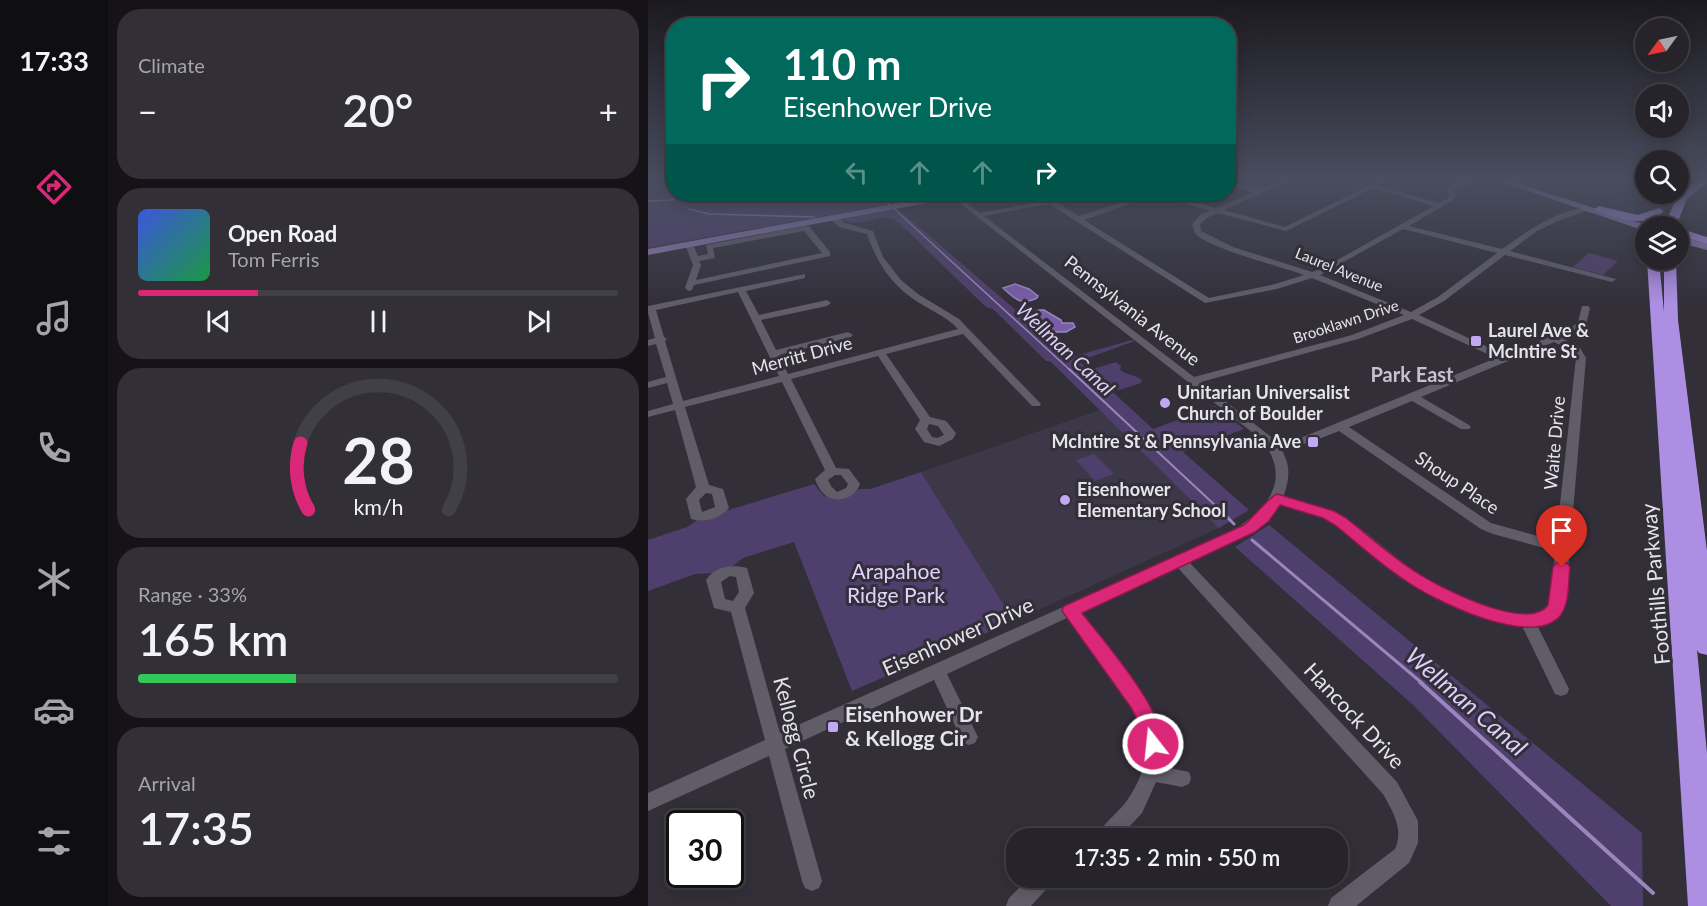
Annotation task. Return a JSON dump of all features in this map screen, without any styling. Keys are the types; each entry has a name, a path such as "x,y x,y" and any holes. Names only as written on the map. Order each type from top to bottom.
{"highway":[{"path":"1621,220 1635,226"},
{"path":"1689,237 1707,242"},
{"path":"1689,247 1707,248"},
{"name":"Foothills Parkway","path":"1654,270 1704,906"},
{"path":"1670,270 1671,320 1707,646"}],"main road":[{"path":"648,252 815,220"},
{"path":"1689,239 1707,248"}],"street":[{"path":"837,220 842,225 870,232 879,257 898,282 915,296 956,321 1036,404"},
{"name":"Pennsylvania Avenue","path":"988,220 1276,447"},
{"path":"1080,220 1208,301 1313,276 1341,264 1415,220"},
{"name":"Laurel Avenue","path":"1199,220 1196,224 1198,232 1203,236 1313,276 1411,316 1505,359"},
{"path":"1256,220 1286,228 1302,220"},
{"name":"Brooklawn Drive","path":"1192,381 1355,337 1411,316 1441,299 1543,224 1558,220"},
{"path":"1404,227 1612,279"},
{"path":"693,283 827,254 806,228 709,247 712,255 698,258"},
{"path":"692,243 698,258 693,283 697,298"},
{"path":"703,488 662,339 650,309 802,276"},
{"path":"741,289 832,471"},
{"path":"755,319 827,303"},
{"path":"1561,689 1528,622 1501,618 1444,596 1409,575 1340,521 1277,499 1282,486 1283,471 1276,447 1307,440 1580,327 1583,323 1585,308"},
{"name":"Merritt Drive","path":"648,414 965,330"},
{"path":"772,354 848,334"},
{"name":"Waite Drive","path":"1528,622 1543,619 1552,614 1557,607 1564,548 1581,358 1577,350 1555,338"},
{"path":"648,342 662,339"},
{"path":"879,352 926,420"},
{"path":"648,385 672,379"},
{"path":"1412,396 1465,427"},
{"name":"Shoup Place","path":"1340,426 1486,526 1564,548"},
{"name":"Eisenhower Drive","path":"648,802 1250,529 1263,518 1277,499"},
{"name":"Hancock Drive","path":"1180,561 1390,788 1403,809 1408,821 1408,843 1402,856 1339,906"},
{"name":"Kellogg Circle","path":"737,607 812,881"},
{"path":"1070,611 1140,704 1150,726 1153,744 1150,773 1141,797 1117,828"},
{"path":"938,671 969,737"},
{"path":"1150,773 1182,778"},
{"path":"1017,906 1034,888"}],"shaded area":[{"path":"1015,284 1029,289 1038,296 1037,298 1027,301 1018,300 1003,288"},
{"path":"1044,310 1061,320 1062,323 1073,323 1075,327 1066,332 1053,332 1031,313"},
{"name":"Eisenhower Elementary School","path":"1100,410 1219,528 1014,621 921,472"}],"green space":[{"path":"648,220 800,220 648,248"},
{"path":"845,220 871,220 856,223"},
{"path":"896,220 911,220 1068,358 1135,341 1079,361 1153,429 1215,406 1244,429 1183,452 1249,510 1219,528 1050,361 1046,361 993,309 986,307"},
{"path":"1589,253 1618,261 1603,275 1573,267"},
{"path":"1116,362 1121,366 1120,370 1139,378 1142,380 1141,383 1119,390 1093,369"},
{"path":"1094,454 1114,474 1095,481 1076,460"},
{"name":"Arapahoe Ridge Park","path":"921,472 1014,621 852,691 794,542 743,558 733,566 714,573 695,574 648,591 648,540 687,527 699,519 814,484 824,496 835,499 850,496 859,489 870,489"},
{"path":"1269,525 1642,833 1643,906 1611,906 1413,705 1235,547"}],"waterway":[{"name":"Wellman Canal","path":"907,220 1071,371"},
{"name":"Wellman Canal","path":"1069,369 1218,508"},
{"name":"Wellman Canal","path":"1218,508 1234,524"},
{"name":"Wellman Canal","path":"1252,540 1422,683"},
{"name":"Wellman Canal","path":"1420,682 1653,893"}],"place":[{"name":"Laurel Ave & McIntire St","path":"1476,341"},
{"name":"Unitarian Universalist Church of Boulder","path":"1165,403"},
{"name":"McIntire St & Pennsylvania Ave","path":"1313,442"},
{"name":"Eisenhower Elementary School","path":"1065,500"},
{"name":"Eisenhower Dr & Kellogg Cir","path":"833,727"}],"district":[{"name":"Park East","path":"1412,375"}],"route":[{"path":"1153,744 1150,726 1140,704 1070,611 1250,529 1268,513 1277,499 1312,509 1340,521 1409,575 1436,592 1501,618 1532,622 1552,614 1557,607 1562,567"}]}
